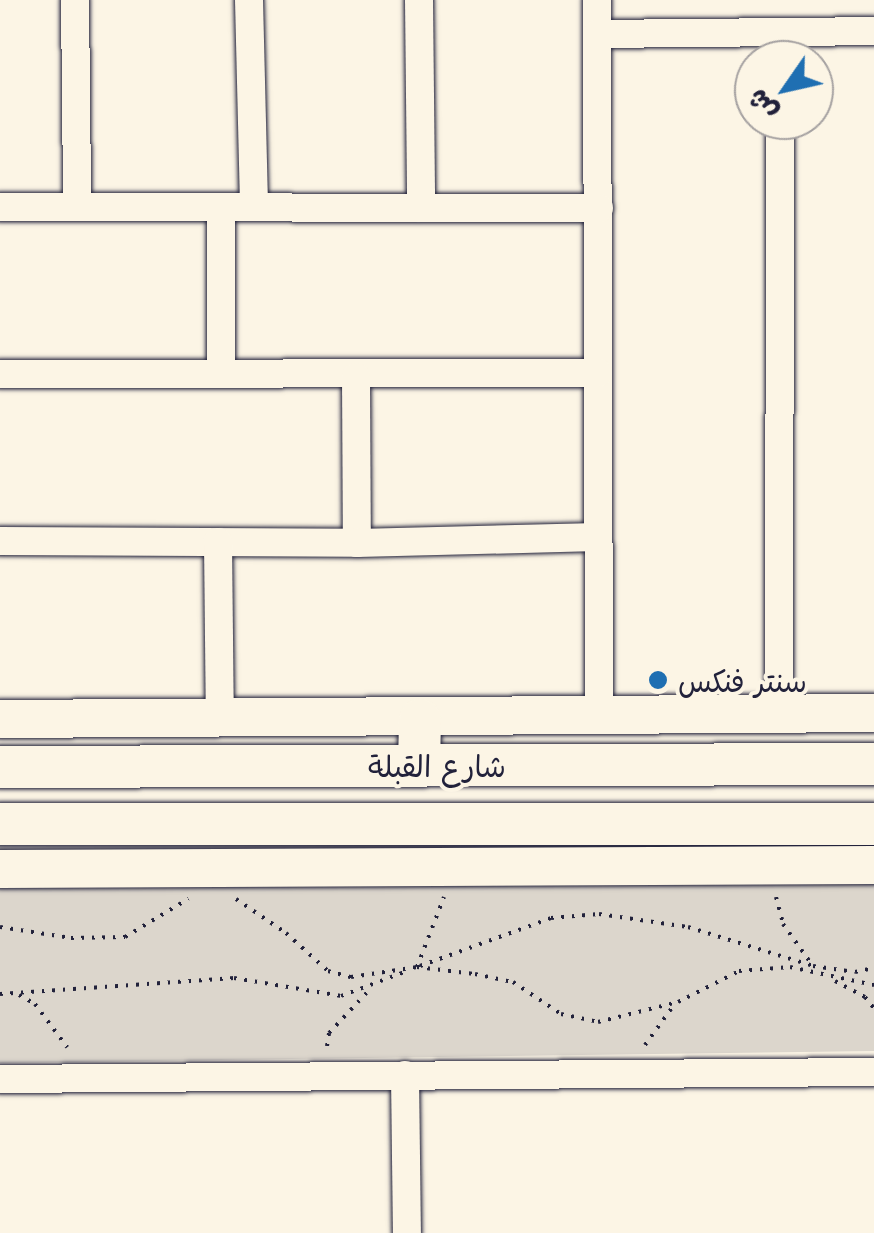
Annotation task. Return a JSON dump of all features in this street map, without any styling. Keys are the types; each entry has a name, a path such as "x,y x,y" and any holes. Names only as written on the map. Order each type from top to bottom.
{"main road":[{"path":"420,720 420,765"},
{"name":"شارع القبلة","path":"0,767 874,764"},
{"name":"شارع القبلة","path":"0,824 874,824"}],"street":[{"path":"75,0 77,207"},
{"path":"249,0 254,208"},
{"path":"420,0 421,208"},
{"path":"597,0 599,714"},
{"path":"818,40 874,31"},
{"path":"598,34 734,43"},
{"path":"778,714 780,140"},
{"path":"0,207 599,208"},
{"path":"221,207 221,374"},
{"path":"0,374 598,373"},
{"path":"356,376 356,543"},
{"path":"0,541 356,543 598,537"},
{"path":"218,542 220,720"},
{"path":"0,719 420,720 599,714 874,713"},
{"path":"402,825 402,868"},
{"path":"0,869 874,866"},
{"path":"0,1078 874,1072"},
{"path":"405,1076 407,1233"}],"path":[{"path":"774,866 776,903 783,924 813,966"},
{"path":"418,968 444,904 448,868"},
{"path":"230,896 259,912 328,971 351,977 418,968 513,982 562,1014 598,1022 678,1002 739,970 790,967 831,979 874,985"},
{"path":"0,924 70,938 125,937 190,898"},
{"path":"0,994 234,978 341,996 552,918 599,914 688,928 813,966 855,972 874,968"},
{"path":"831,979 865,997 874,1008"},
{"path":"327,1046 328,1033 375,984"},
{"path":"19,995 35,1004 67,1047"},
{"path":"645,1045 678,1002"}],"shaded area":[{"path":"0,883 874,883 874,1051 0,1063"}],"place":[{"name":"سنتر فنكس","path":"658,680"}]}
